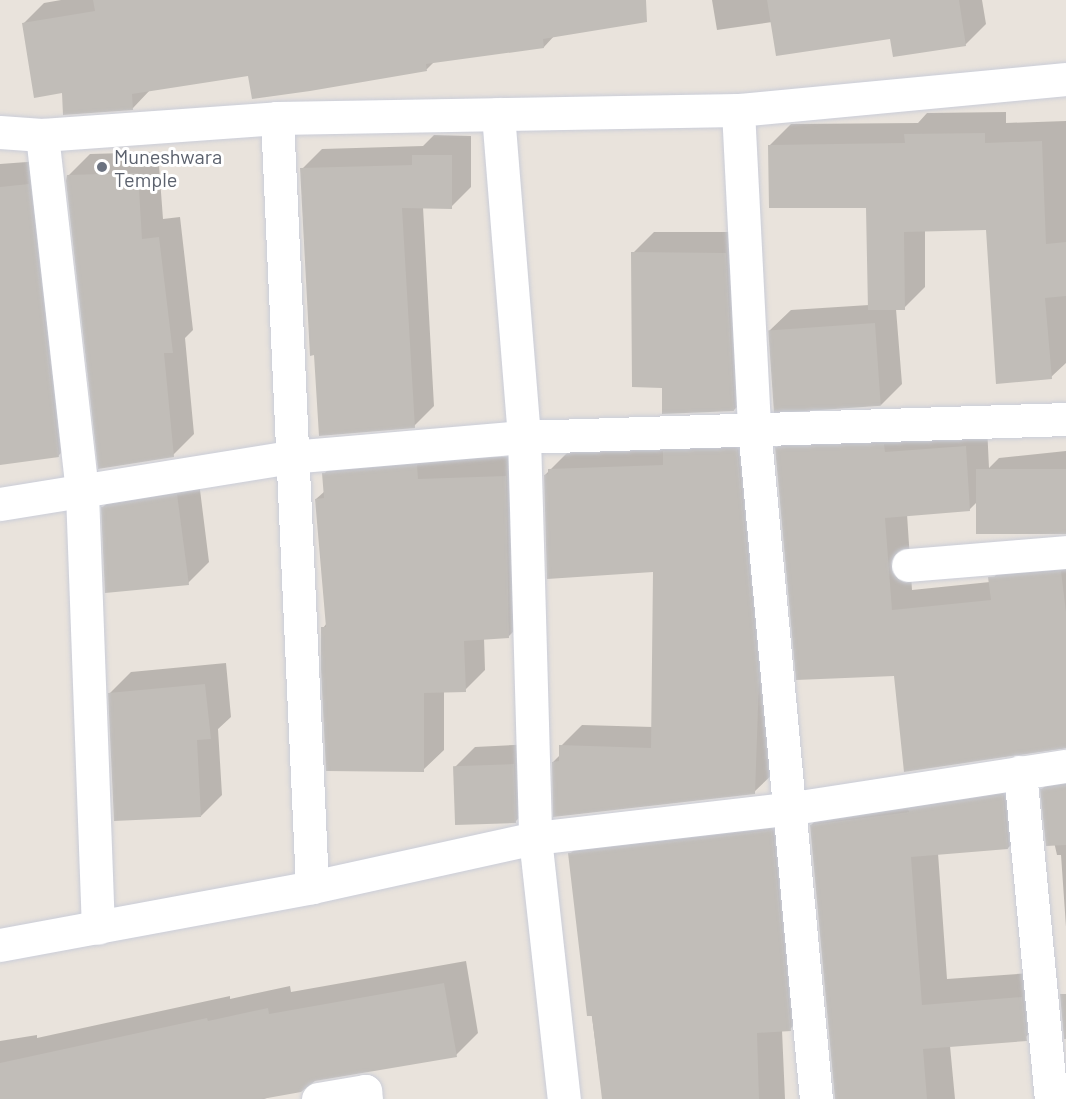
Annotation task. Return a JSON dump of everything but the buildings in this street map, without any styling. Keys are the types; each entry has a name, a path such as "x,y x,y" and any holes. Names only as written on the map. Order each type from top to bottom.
{"street":[{"path":"0,132 42,135 277,118 738,110 1066,79"},
{"path":"738,110 754,427 787,809 816,1099"},
{"path":"498,114 524,437 535,838 564,1099"},
{"path":"277,118 290,458 312,887"},
{"path":"42,135 82,493 98,928"},
{"path":"0,504 82,493 290,458 524,437 754,427 1066,419"},
{"path":"908,565 1066,552"},
{"path":"0,945 312,887 535,838 787,809 1066,766"},
{"path":"1020,772 1051,1099"},
{"path":"318,1099 365,1091 366,1099"}],"place":[{"name":"Muneshwara Temple","path":"102,167"}]}
